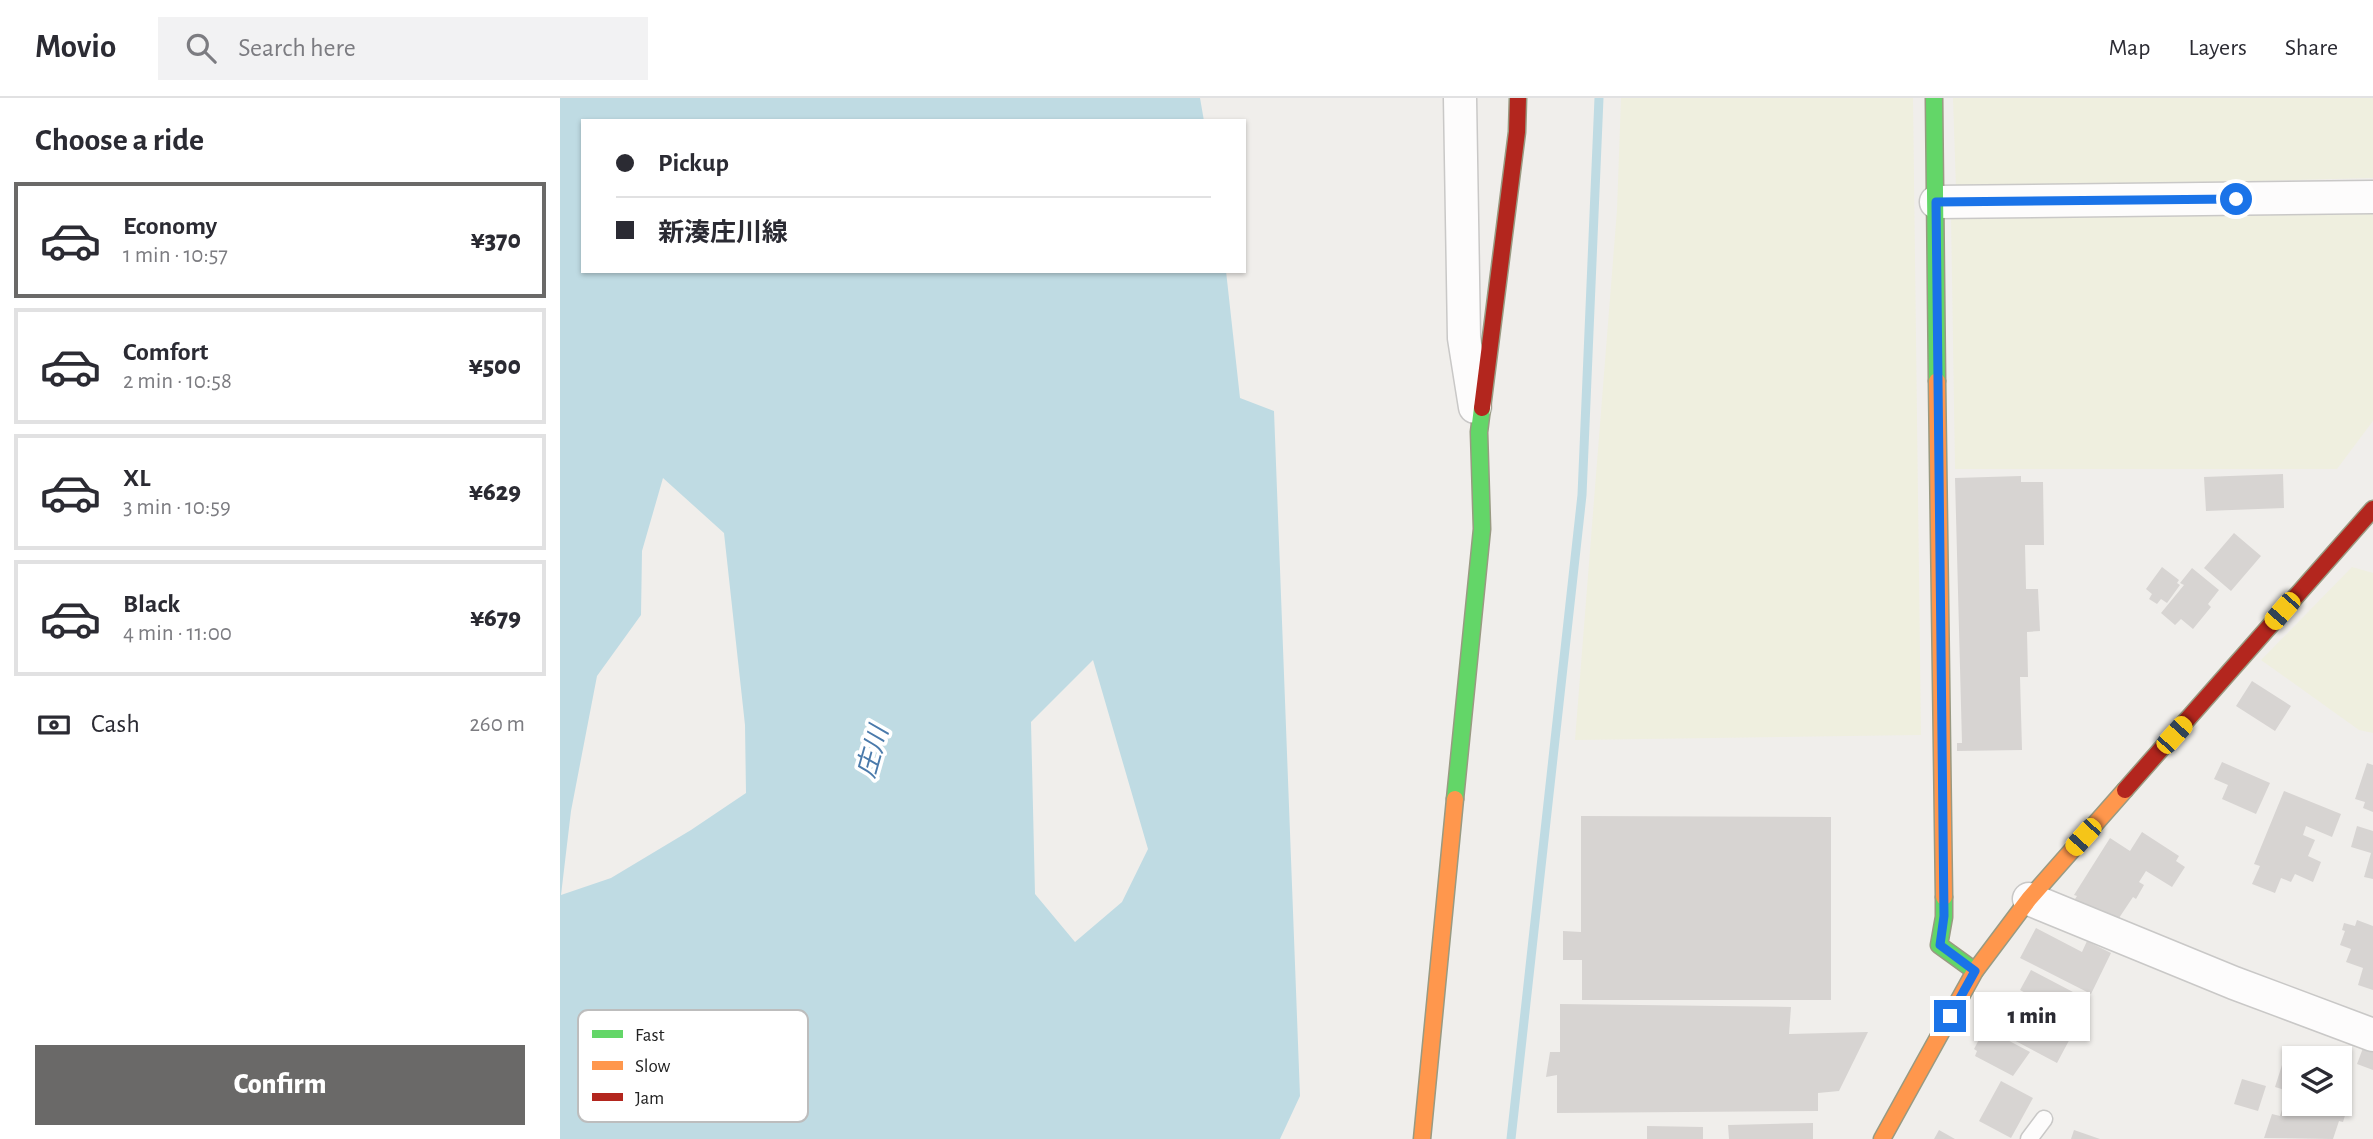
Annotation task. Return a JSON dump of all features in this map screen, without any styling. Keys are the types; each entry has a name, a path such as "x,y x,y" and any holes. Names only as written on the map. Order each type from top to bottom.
{"street":[{"path":"1422,1139 1482,528 1479,432 1464,338 1460,98"},
{"path":"1479,432 1517,132 1518,98"},
{"path":"1934,98 1944,916 1940,945 1975,971"},
{"path":"1936,202 2373,197"},
{"path":"1882,1139 1975,971 2029,899 2373,509"},
{"path":"2029,899 2234,983 2373,1035"}],"lane":[{"path":"2029,1139 2043,1119"}],"green space":[{"path":"1621,98 1913,98 1921,735 1575,740 1617,210"},
{"path":"1953,98 2373,98 2373,178 1956,189"},
{"path":"2373,207 2373,421 2337,469 1955,469 1951,215"},
{"path":"2352,567 2373,573 2373,733 2359,730 2261,660"}],"water":[{"name":"庄川","path":"560,98 1200,98 1204,119 581,119 581,273 1226,273 1240,398 1274,411 1300,1096 1280,1139 560,1139","holes":["663,478 724,533 745,725 746,793 611,878 561,895 571,811 597,676 641,615 642,551","1093,660 1148,849 1122,902 1075,942 1035,894 1031,722"]}],"building":[{"path":"2283,474 2284,508 2206,511 2204,477"},
{"path":"2021,476 2021,482 2043,482 2044,545 2025,545 2026,589 2038,589 2040,631 2027,632 2028,677 2020,677 2022,750 1957,751 1957,743 1962,743 1955,478"},
{"path":"2234,533 2261,556 2231,591 2204,568"},
{"path":"2162,567 2179,580 2177,583 2180,585 2167,603 2161,599 2157,604 2149,599 2152,594 2146,589"},
{"path":"2192,568 2219,590 2208,604 2211,607 2193,629 2181,619 2175,625 2161,613 2184,585 2180,583"},
{"path":"2252,681 2291,706 2275,731 2236,706"},
{"path":"2222,762 2270,783 2256,814 2222,799 2228,785 2214,779"},
{"path":"2367,763 2373,765 2373,812 2363,808 2365,802 2355,799"},
{"path":"2284,791 2341,814 2332,837 2306,826 2303,835 2315,840 2308,856 2321,862 2313,882 2295,874 2291,882 2281,878 2275,893 2252,884 2260,866 2254,864"},
{"path":"1581,816 1831,817 1831,1000 1582,1000 1582,960 1563,960 1563,931 1581,932"},
{"path":"2357,826 2373,831 2373,879 2364,877 2371,853 2351,847"},
{"path":"2142,832 2179,856 2176,861 2185,867 2172,887 2146,871 2139,882 2144,885 2136,899 2133,897 2117,921 2104,912 2101,916 2075,899 2077,896 2074,895 2110,838 2130,851"},
{"path":"2357,920 2373,926 2373,990 2358,985 2363,968 2346,962 2351,949 2340,945 2345,931 2342,930 2344,923 2355,926"},
{"path":"2036,928 2082,952 2087,941 2111,953 2091,994 2020,958"},
{"path":"2031,970 2073,992 2059,1018 2026,1001 2029,995 2020,990"},
{"path":"2002,997 2040,1017 2038,1021 2043,1024 2040,1031 2048,1035 2054,1023 2073,1033 2057,1063 1976,1020 1981,1011 1991,1017"},
{"path":"1560,1004 1791,1007 1789,1034 1868,1032 1839,1091 1818,1093 1818,1111 1557,1113 1557,1075 1546,1077 1550,1052 1560,1052"},
{"path":"1985,1028 2030,1052 2013,1076 1975,1056 1977,1051 1974,1049"},
{"path":"2363,1048 2373,1052 2373,1070 2357,1064"},
{"path":"2282,1065 2282,1089 2275,1087"},
{"path":"2242,1079 2266,1086 2258,1111 2234,1104"},
{"path":"2001,1081 2033,1098 2011,1138 1979,1121"},
{"path":"2282,1110 2282,1116 2345,1116 2343,1122 2339,1121 2333,1139 2264,1138 2272,1114 2280,1116"},
{"path":"1813,1123 1813,1139 1729,1139 1728,1125"},
{"path":"1647,1126 1703,1127 1703,1139 1647,1139"},
{"path":"1939,1130 1955,1139 1934,1139"},
{"path":"2074,1130 2100,1139 2071,1139"}],"waterway":[{"path":"1511,1139 1582,495 1599,98"}],"traffic: fast":[{"path":"1934,98 1937,381"},
{"path":"1455,799 1482,529 1479,432 1482,408"},
{"path":"1944,897 1939,945 1975,971"}],"traffic: slow":[{"path":"1937,381 1944,897"},
{"path":"1882,1139 1975,971 2029,899 2125,790"},
{"path":"1422,1139 1455,799"}],"traffic: jam":[{"path":"1482,408 1517,132 1518,98"},
{"path":"2125,790 2373,509"}],"route":[{"path":"1950,1016 1975,971 1940,945 1944,916 1936,202 2236,199"}]}
